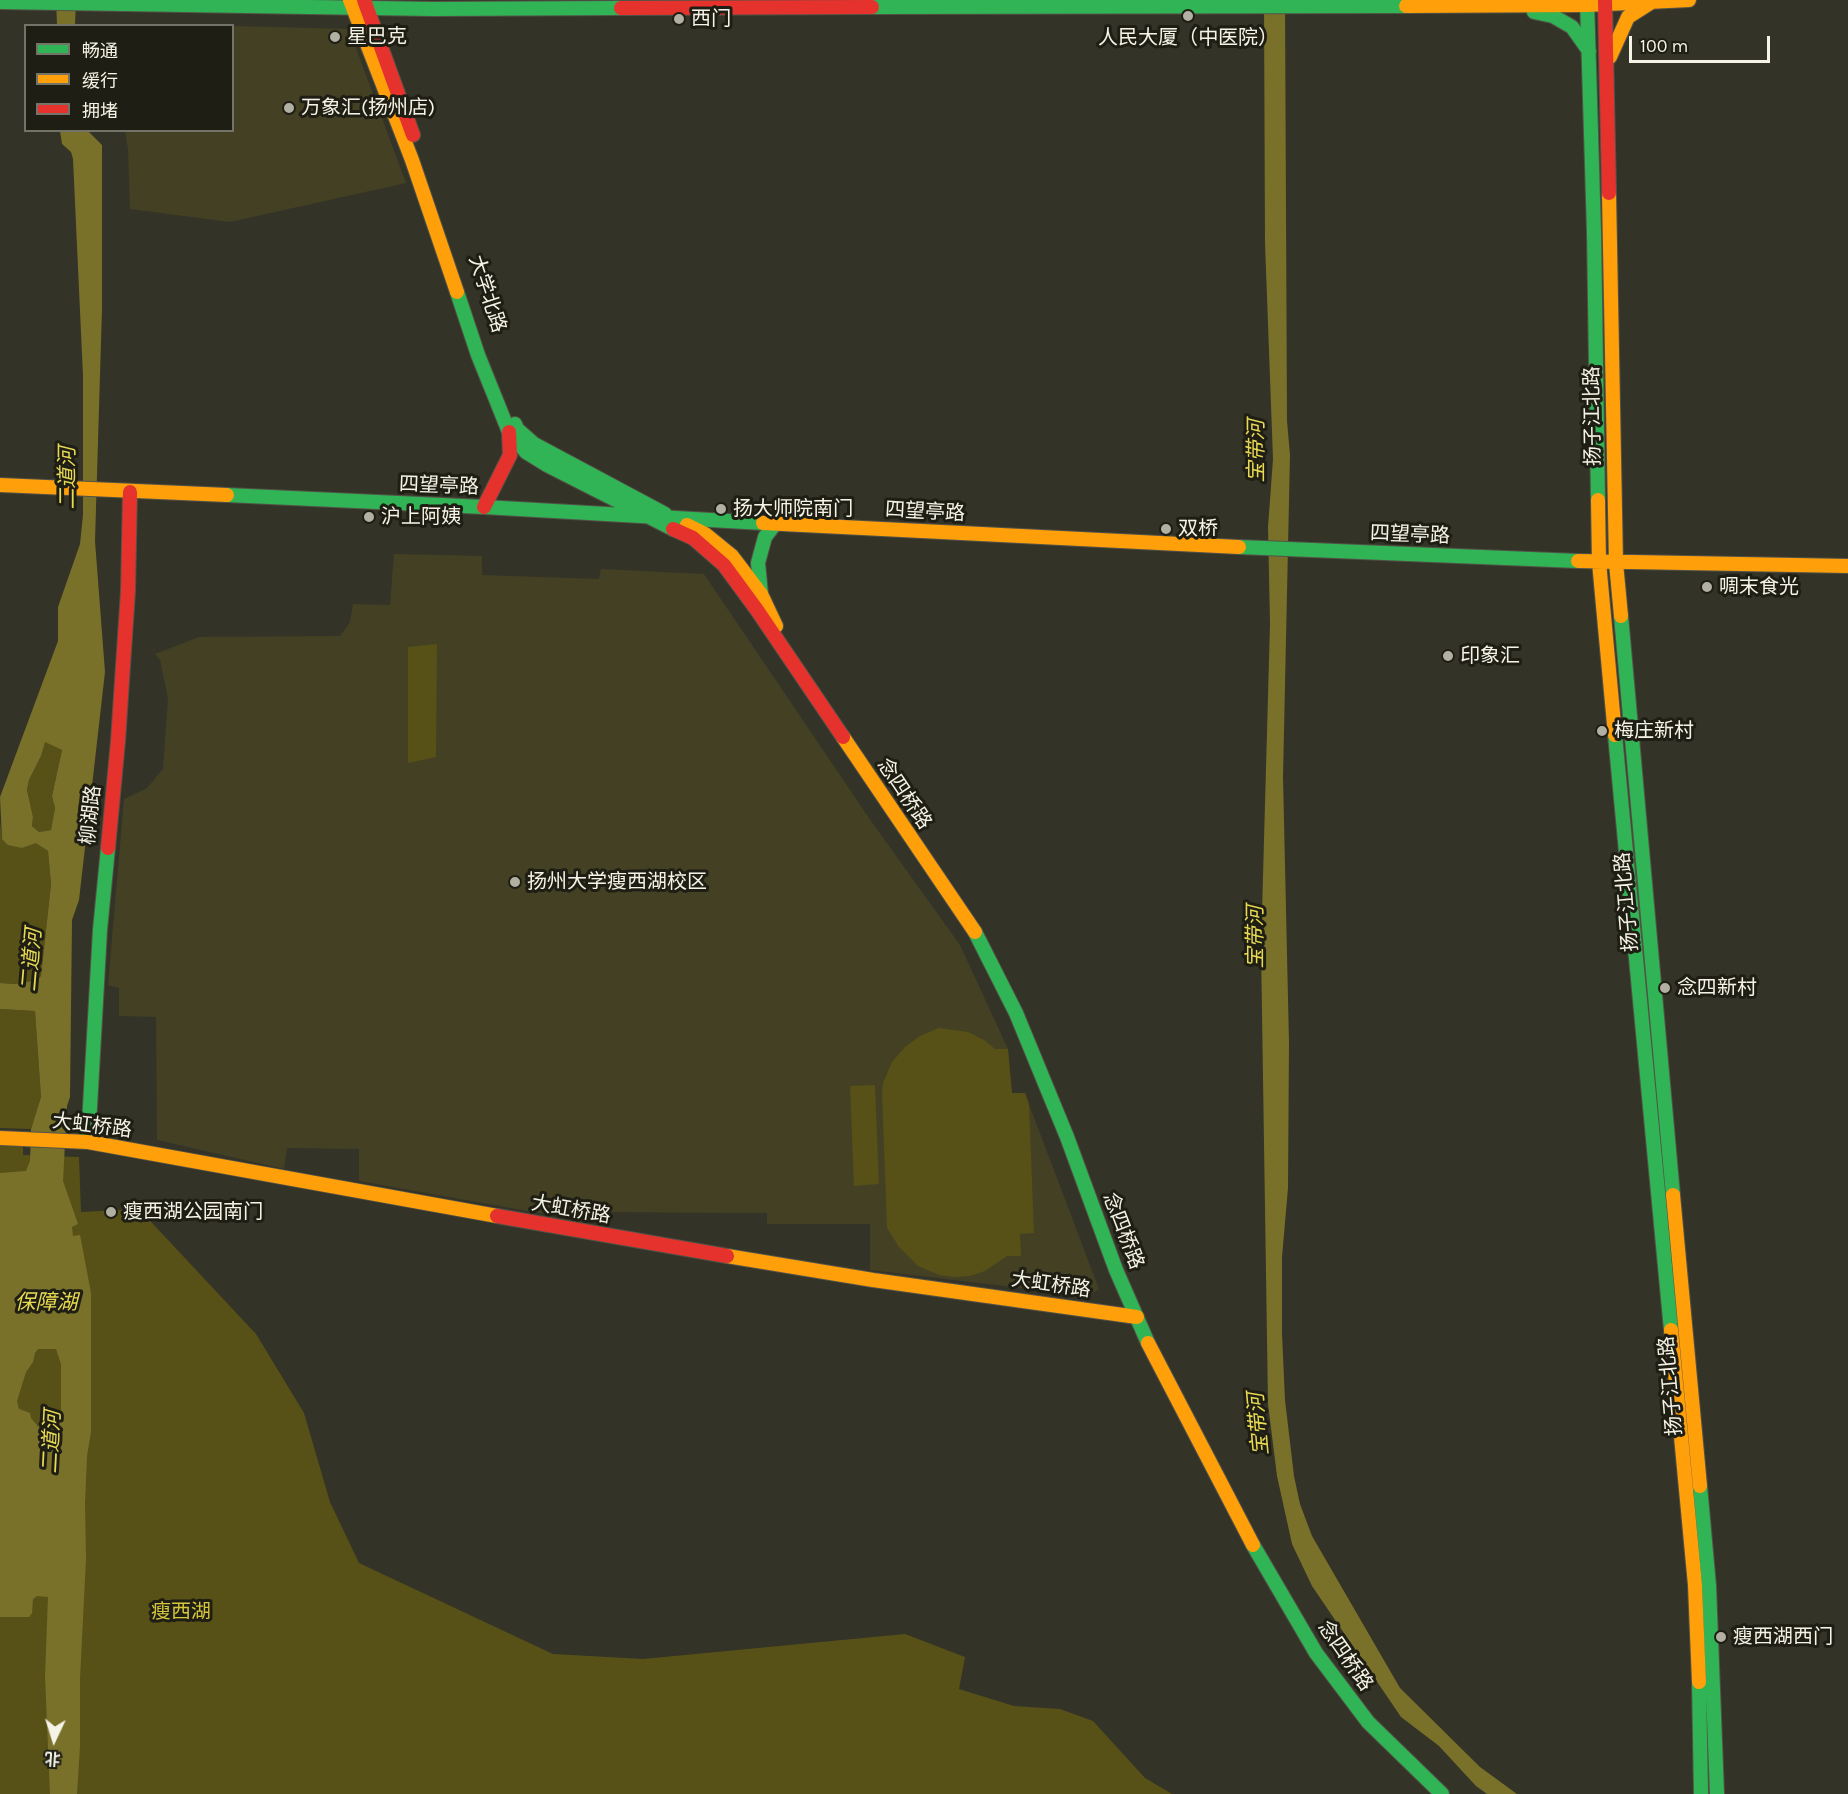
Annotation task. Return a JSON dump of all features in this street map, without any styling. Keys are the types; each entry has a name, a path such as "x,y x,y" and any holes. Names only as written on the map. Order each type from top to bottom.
{"street":[{"path":"0,2 1297,6 1494,5 1689,0"},
{"name":"扬子江北路","path":"1605,2 1616,563 1709,1586 1717,1794"},
{"path":"1607,70 1616,41 1628,17 1651,2"},
{"name":"扬子江北路","path":"1587,3 1594,232 1599,562 1695,1585 1701,1794"},
{"name":"大学北路","path":"358,4 478,356 509,432 526,452 644,515"},
{"name":"大学北路","path":"358,4 407,119 486,353 518,429 534,444 672,518"},
{"path":"1494,5 1553,16 1572,27 1589,51"},
{"path":"484,507 510,455 509,432"},
{"name":"四望亭路","path":"0,485 644,515 775,524 1294,550 1616,563 1848,566"},
{"name":"柳湖路","path":"81,1142 118,741 127,614 130,492"},
{"name":"念四桥路","path":"644,515 693,538 724,565 980,940 1016,1013 1067,1137 1116,1270 1155,1359 1256,1549 1316,1653 1368,1722 1442,1794"},
{"name":"念四桥路","path":"672,518 705,534 732,556 761,594 793,664"},
{"path":"761,594 758,563 765,537 775,524"},
{"name":"大虹桥路","path":"0,1138 81,1142 664,1246 873,1280 1137,1317"}],"shaded area":[{"path":"234,26 349,29 406,183 230,222 130,209 125,132 234,132"},
{"name":"扬州大学瘦西湖校区","path":"394,554 482,556 482,575 599,579 601,569 704,574 869,818 960,945 1008,1049 1012,1093 1025,1093 1099,1289 1088,1296 870,1270 870,1224 767,1224 767,1213 579,1212 578,1220 359,1181 359,1149 287,1148 284,1169 157,1140 156,1017 119,1016 119,988 108,985 124,799 147,788 163,769 168,698 160,660 155,654 199,637 340,636 350,622 353,604 390,605"}],"green space":[{"path":"437,644 436,757 408,763 408,647"},
{"path":"44,741 62,750 52,796 55,808 51,830 39,832 32,826 33,817 27,790 29,780 41,756"},
{"path":"0,821 2,839 22,848 36,842 48,851 51,884 41,976 37,980 15,984 0,983"},
{"path":"0,1009 35,1011 41,1097 31,1129 0,1128"},
{"path":"939,1028 968,1032 995,1049 1008,1049 1012,1093 1025,1093 1029,1104 1034,1233 1020,1234 1021,1256 1007,1256 985,1271 970,1276 939,1275 918,1266 899,1247 887,1228 883,1083 892,1062 905,1047 920,1036"},
{"path":"875,1085 879,1184 854,1186 850,1086"},
{"name":"瘦西湖","path":"0,1145 23,1145 23,1155 79,1157 81,1212 139,1209 256,1334 304,1413 330,1502 359,1563 553,1654 643,1659 905,1634 965,1657 959,1689 1014,1706 1060,1709 1093,1721 1145,1778 1172,1794 0,1794"}],"water":[{"path":"56,0 76,0 75,24 57,24"},
{"path":"1264,0 1285,0 1287,421 1290,455 1283,777 1289,1043 1288,1188 1282,1257 1282,1334 1285,1400 1294,1476 1300,1504 1312,1536 1400,1688 1480,1767 1517,1794 1487,1794 1476,1786 1439,1746 1401,1717 1312,1586 1292,1544 1277,1476 1268,1404 1261,948 1270,624 1268,527 1273,459 1265,243"},
{"name":"保障湖","path":"60,132 89,132 102,145 102,309 95,541 105,672 79,900 72,920 70,1097 67,1106 63,1181 78,1224 72,1227 73,1236 80,1235 91,1293 91,1432 87,1456 85,1504 86,1559 80,1678 80,1746 77,1794 50,1794 45,1676 48,1597 37,1596 33,1599 32,1613 29,1617 0,1617 0,1173 26,1171 30,1161 31,1129 41,1097 35,1011 0,1009 0,983 15,984 37,980 41,976 51,884 48,851 36,843 22,848 8,845 2,839 0,797 58,641 58,607 80,544 83,515 83,376 71,152 62,144","holes":["45,742 62,750 52,796 55,808 51,830 39,832 32,826 33,817 27,790 29,780","38,1349 56,1349 61,1364 61,1411 59,1429 48,1436 31,1418 30,1413 19,1409 17,1401 35,1353"]}],"traffic: fast":[{"path":"1587,0 1594,232 1598,500"},
{"path":"0,2 433,9 621,8"},
{"path":"872,7 1406,6"},
{"path":"1534,12 1553,16 1572,27 1589,51"},
{"path":"457,292 478,355 509,432 526,452 673,529"},
{"path":"515,424 517,429 534,444 665,514"},
{"path":"227,495 763,523"},
{"path":"761,594 758,563 765,537 775,524"},
{"path":"1239,547 1578,561"},
{"path":"1621,616 1673,1195"},
{"path":"1615,735 1671,1330"},
{"path":"88,1142 100,930 108,848"},
{"path":"975,932 1016,1013 1067,1137 1116,1270 1148,1343"},
{"path":"1700,1486 1709,1586 1717,1794"},
{"path":"1253,1545 1316,1653 1368,1722 1442,1794"},
{"path":"1699,1682 1701,1794"}],"traffic: slow":[{"path":"350,0 412,160 457,292"},
{"path":"1406,6 1587,5 1689,0"},
{"path":"1610,57 1628,17 1650,3"},
{"path":"1609,193 1616,563 1621,616"},
{"path":"0,485 227,495"},
{"path":"1598,500 1599,562 1615,735"},
{"path":"763,523 1239,547"},
{"path":"687,525 705,534 732,556 761,594 776,626"},
{"path":"1578,561 1848,566"},
{"path":"843,737 975,932"},
{"path":"0,1138 88,1142 497,1216"},
{"path":"1673,1195 1700,1486"},
{"path":"727,1256 873,1280 1137,1317"},
{"path":"1671,1330 1695,1585 1699,1682"},
{"path":"1148,1343 1253,1545"}],"traffic: jam":[{"path":"364,0 413,135"},
{"path":"1605,0 1609,193"},
{"path":"621,8 872,7"},
{"path":"484,507 510,455 509,432"},
{"path":"108,848 128,591 130,492"},
{"path":"673,529 693,538 724,565 843,737"},
{"path":"497,1216 727,1256"}],"place":[{"name":"人民大厦（中医院）","path":"1188,16"},
{"name":"西门","path":"679,19"},
{"name":"星巴克","path":"335,37"},
{"name":"万象汇(扬州店)","path":"289,108"},
{"name":"扬大师院南门","path":"721,509"},
{"name":"沪上阿姨","path":"369,517"},
{"name":"双桥","path":"1166,529"},
{"name":"啁末食光","path":"1707,587"},
{"name":"印象汇","path":"1448,656"},
{"name":"梅庄新村","path":"1602,731"},
{"name":"扬州大学瘦西湖校区","path":"515,882"},
{"name":"念四新村","path":"1665,988"},
{"name":"瘦西湖公园南门","path":"111,1212"},
{"name":"瘦西湖西门","path":"1721,1637"}],"water label":[{"name":"宝带河","path":"1257,451"},
{"name":"二道河","path":"68,478"},
{"name":"宝带河","path":"1256,937"},
{"name":"二道河","path":"32,960"},
{"name":"宝带河","path":"1259,1424"},
{"name":"二道河","path":"52,1442"}]}
